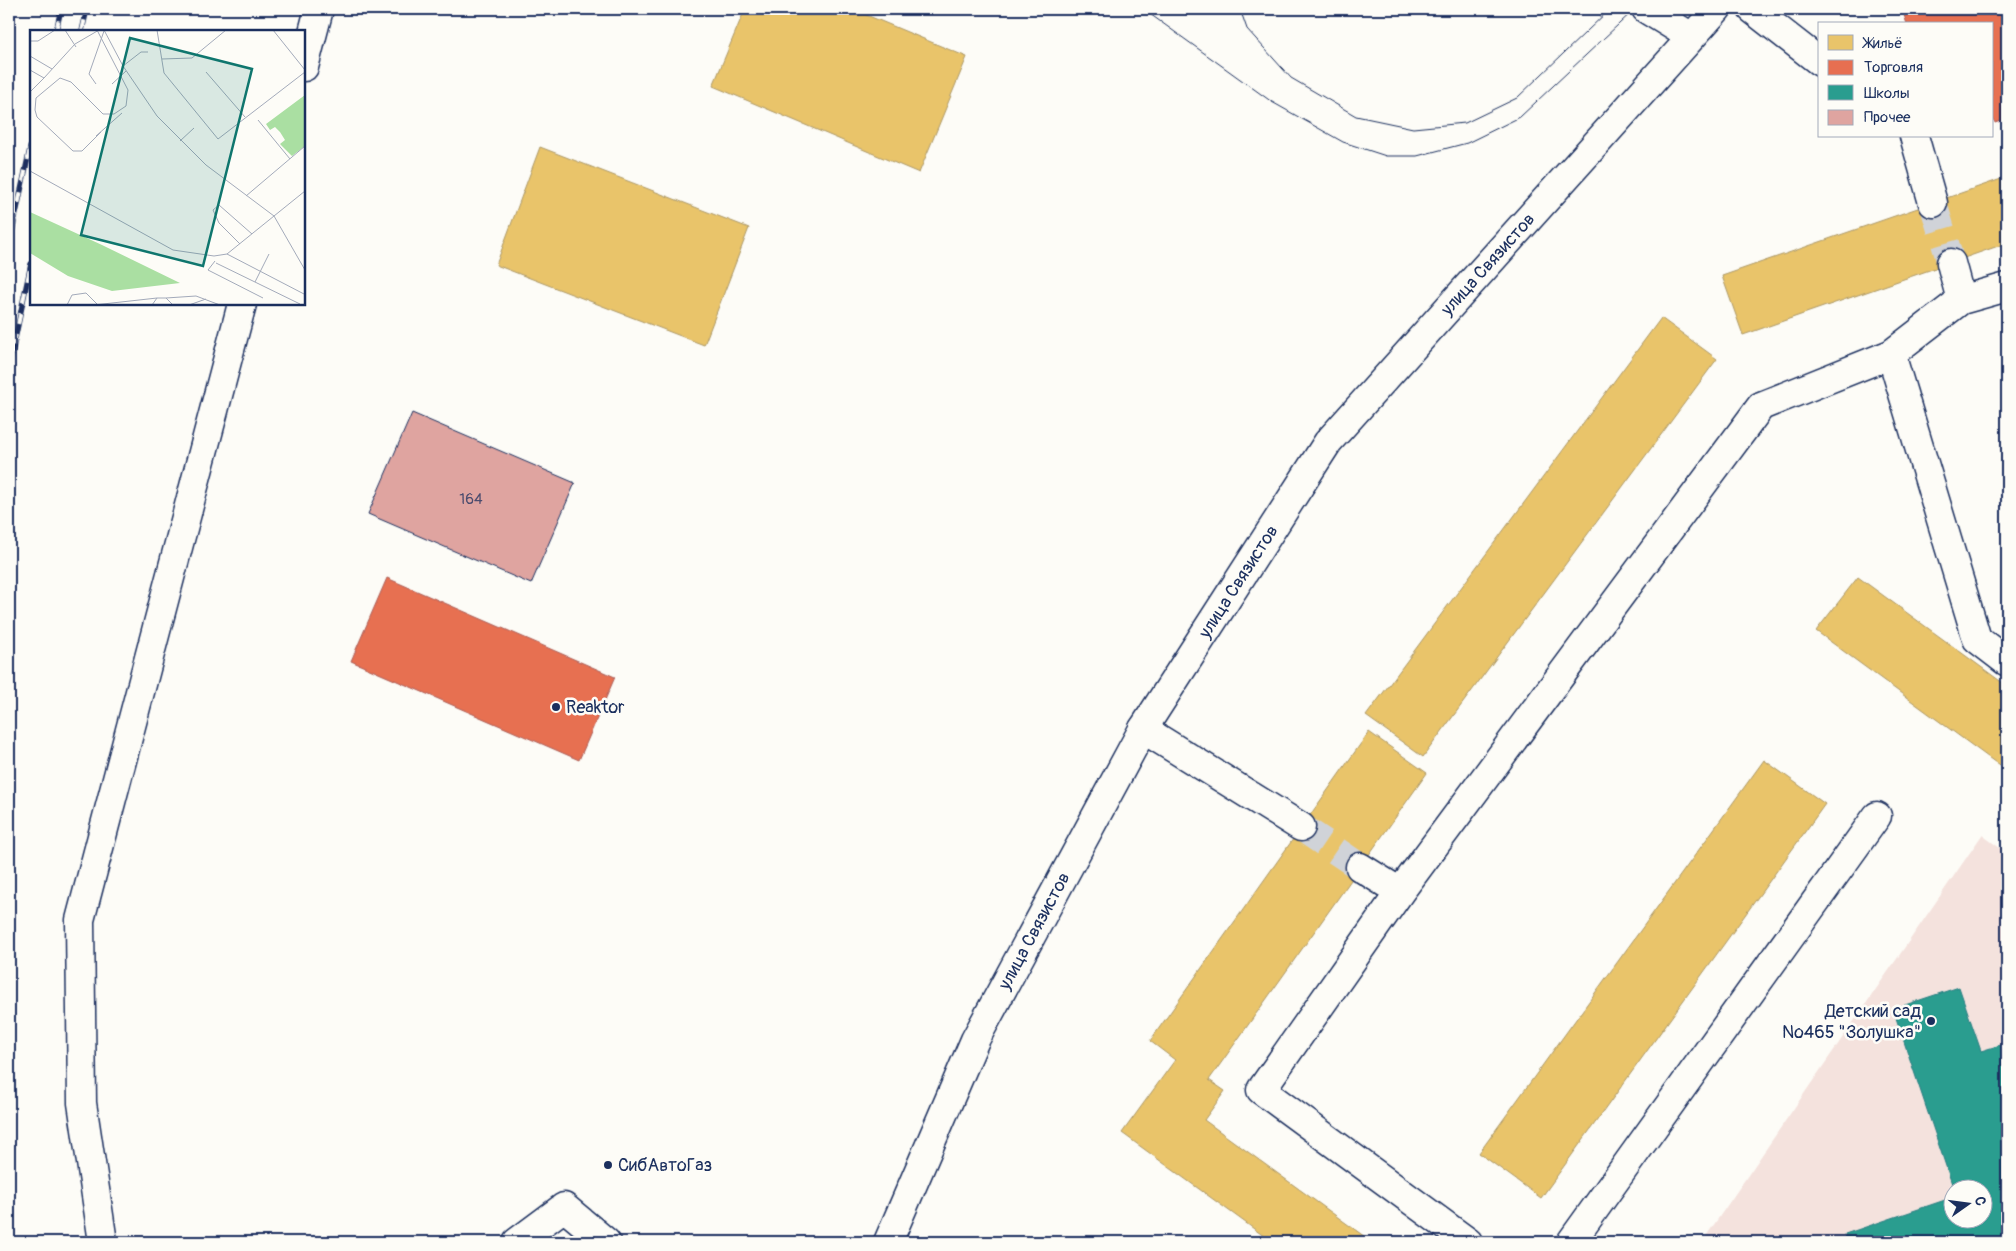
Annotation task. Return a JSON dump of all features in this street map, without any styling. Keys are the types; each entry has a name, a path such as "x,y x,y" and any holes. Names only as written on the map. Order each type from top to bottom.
{"main road":[{"path":"305,63 319,9"},
{"path":"1646,9 1690,36"},
{"name":"улица Связистов","path":"888,1242 975,1040 1143,729 1328,442 1690,36 1717,9"},
{"path":"1752,9 1818,60"},
{"path":"1915,138 1933,203"},
{"path":"1951,263 1961,300"},
{"path":"1468,1242 1261,1090 1400,892 1761,406 1891,354 1961,300 2007,286"},
{"path":"103,1242 82,1103 80,920 242,305"},
{"path":"1891,354 1977,639 2007,662"},
{"path":"1143,729 1301,827"},
{"path":"1571,1242 1877,816"},
{"path":"1360,867 1400,892"},
{"path":"517,1242 564,1207 606,1242"}],"shaded area":[{"name":"Детский сад №465 \"Золушка\"","path":"1982,835 2007,853 2007,1242 1702,1242"}],"building: Жильё":[{"path":"745,9 852,9 967,57 919,173 713,86"},
{"path":"540,147 749,228 704,345 496,265"},
{"path":"2007,177 2007,243 1743,335 1722,276"},
{"path":"1661,318 1717,359 1423,757 1366,716"},
{"path":"1858,577 2007,686 2007,771 1816,631"},
{"path":"1369,732 1427,773 1209,1080 1225,1091 1204,1120 1372,1242 1272,1242 1122,1133 1175,1060 1150,1041"},
{"path":"1764,760 1825,804 1541,1198 1479,1153"}],"building: Торговля":[{"path":"1902,9 2007,9 2007,119 1995,123 1994,120 1994,22 1906,22"},
{"path":"387,578 615,677 579,760 351,661"}],"building: Школы":[{"path":"1959,987 1981,1051 2007,1043 2007,1242 1847,1242 1845,1234 1944,1200 1944,1228 1994,1228 1994,1178 1950,1178 1893,1009"}],"building: Прочее":[{"path":"412,413 575,483 531,584 368,514"}],"tunnel":[{"path":"1933,203 1951,263"},
{"path":"1301,827 1360,867"}],"tram line":[{"path":"1143,9 1272,102 1343,142 1386,156 1417,156 1467,143 1520,117 1635,9"},
{"path":"1240,9 1247,29 1291,78 1356,116 1413,128 1465,123 1517,98 1610,9"}],"railway":[{"path":"56,30 61,9"},
{"path":"82,30 87,9"},
{"path":"9,246 30,149"},
{"path":"9,367 30,269"}],"place":[{"name":"Reaktor","path":"556,707"},
{"name":"Детский сад №465 \"Золушка\"","path":"1931,1021"},
{"name":"СибАвтоГаз","path":"608,1165"}]}
